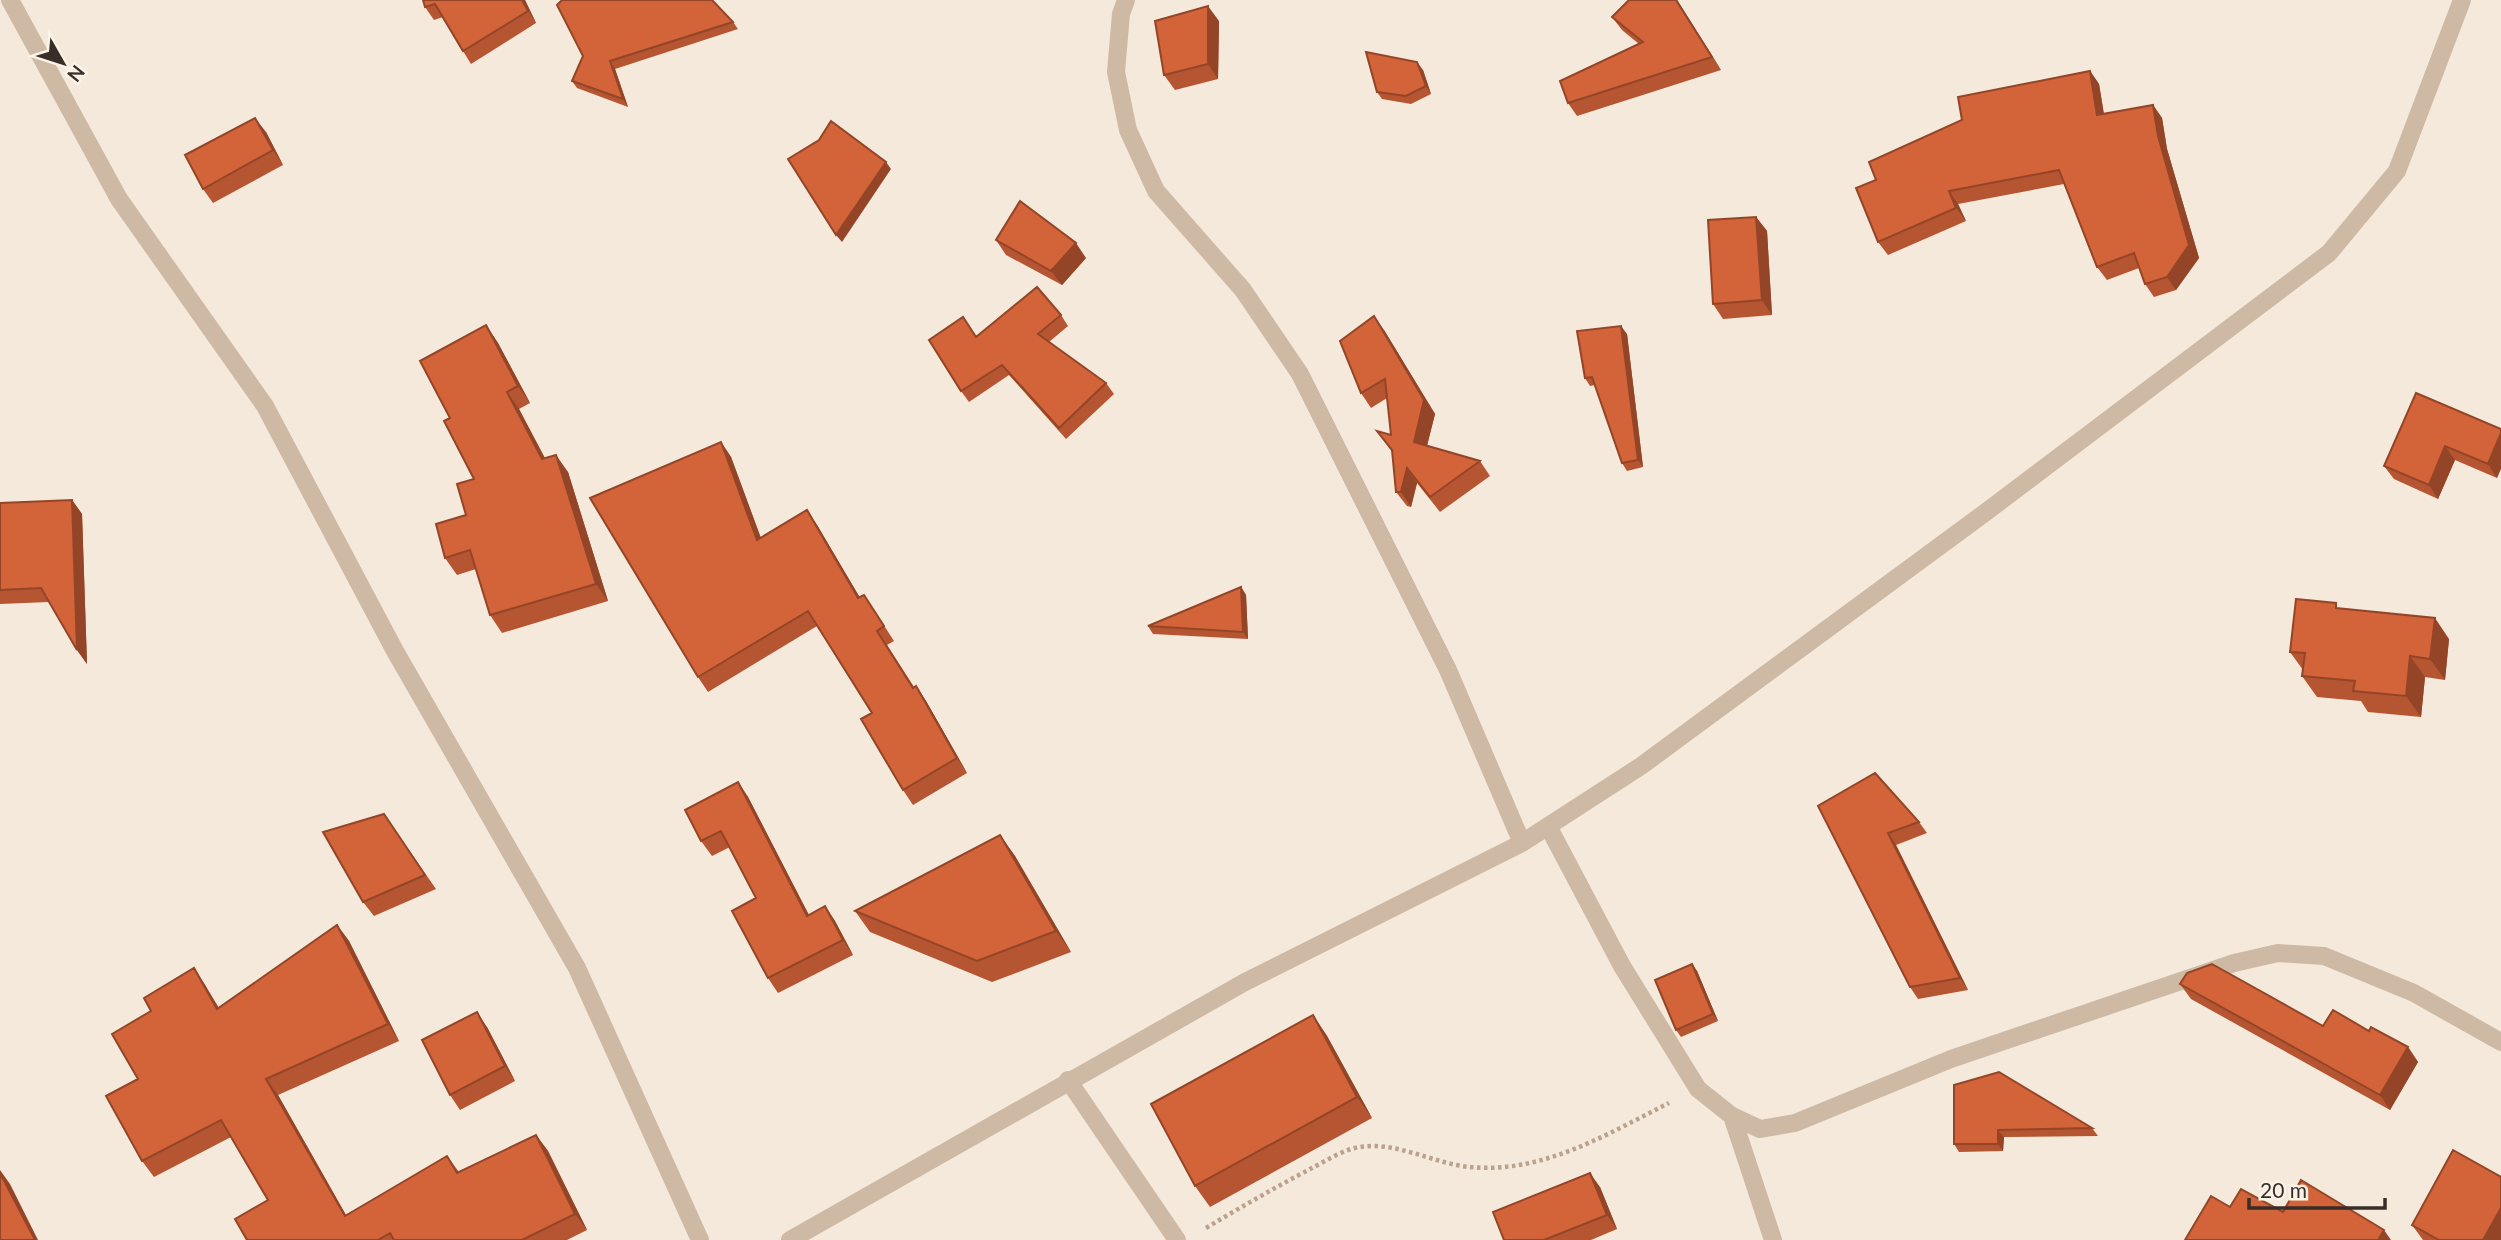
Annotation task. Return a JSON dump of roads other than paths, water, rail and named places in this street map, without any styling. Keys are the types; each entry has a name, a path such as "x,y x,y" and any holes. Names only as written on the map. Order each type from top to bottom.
{"street":[{"path":"10,0 119,199 265,406 395,651 577,968 701,1240"},
{"path":"1126,0 1121,14 1116,72 1128,130 1156,191 1243,290 1300,374 1448,670 1522,843"},
{"path":"790,1240 1245,982 1522,843 1642,766 2329,253 2397,171 2462,0"},
{"path":"1548,826 1622,966 1698,1089 1732,1116 1760,1129 1795,1123 1951,1059 2234,963 2278,953 2325,956 2414,993 2501,1042"},
{"path":"1068,1080 1177,1240"},
{"path":"1732,1116 1773,1240"}]}
